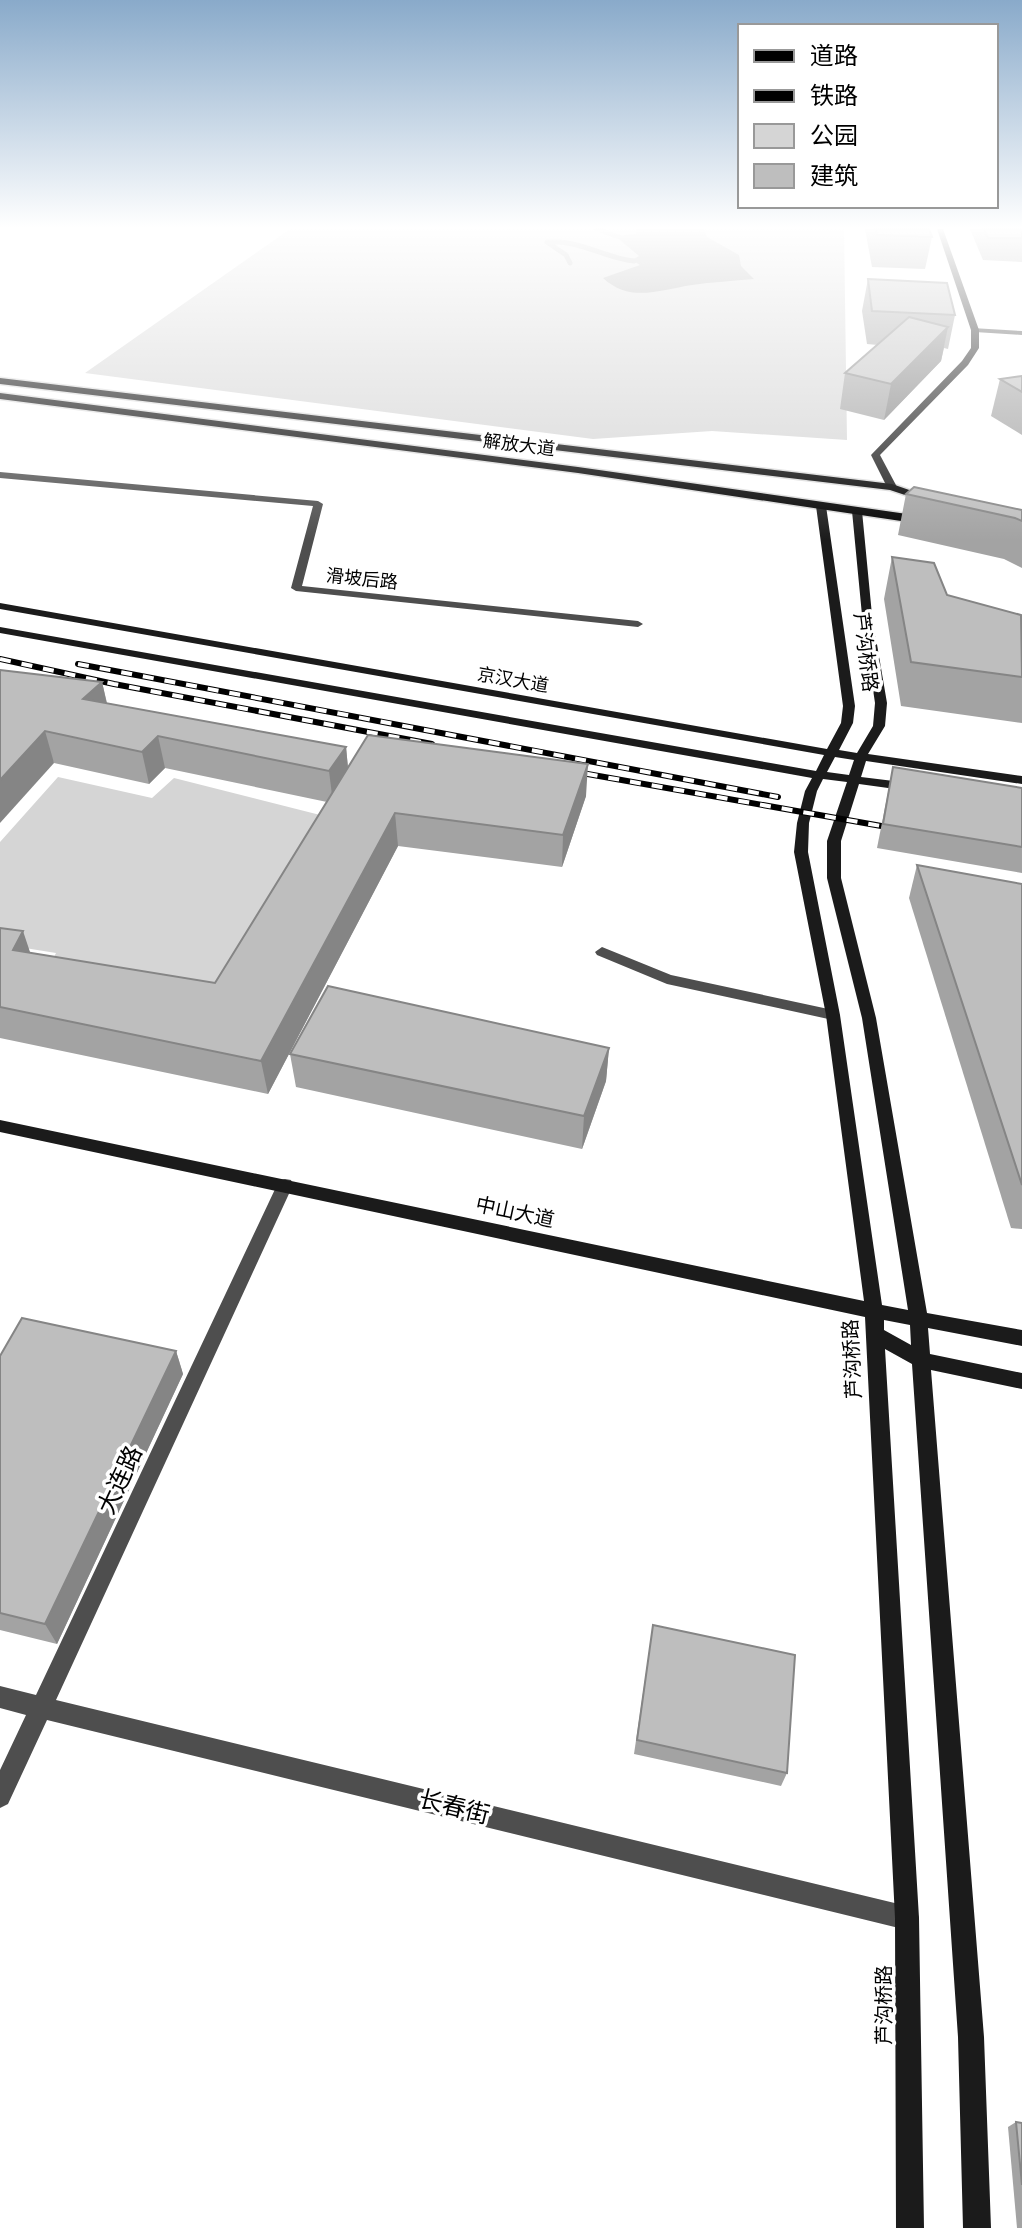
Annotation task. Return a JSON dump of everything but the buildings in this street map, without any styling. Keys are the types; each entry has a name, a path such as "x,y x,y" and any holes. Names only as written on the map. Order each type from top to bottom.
{"main road":[{"path":"892,487 875,455 965,363 975,348 975,333"},
{"name":"解放大道","path":"0,381 162,403 892,487 946,505"},
{"name":"解放大道","path":"4,397 578,470 947,524"},
{"name":"芦沟桥路","path":"821,506 849,706 847,723 818,775 803,823 801,852 833,1015 874,1311 907,1918 910,2228"},
{"name":"芦沟桥路","path":"857,511 867,615 881,703 879,726 862,755 834,841 834,878 869,1018 918,1318 970,2021 977,2228"},
{"name":"京汉大道","path":"0,606 777,745 1022,780"},
{"name":"京汉大道","path":"0,630 818,775 930,790"},
{"name":"中山大道","path":"0,1126 874,1311 1022,1338"},
{"path":"874,1333 921,1360 1022,1381"}],"street":[{"name":"滑坡后路","path":"0,475 318,504 296,588 638,624"},
{"path":"602,952 667,979 833,1015"},
{"name":"大连路","path":"0,1796 285,1185"},
{"name":"长春街","path":"0,1697 907,1918"}],"green space":[{"path":"142,333 845,333 847,440 712,431 593,439 85,373"},
{"path":"58,777 152,798 174,778 328,817 212,1008 42,981 56,953 0,944 0,842"}],"railway":[{"path":"0,659 114,684 432,744"},
{"path":"78,664 778,797"},
{"path":"565,770 904,830"}]}
